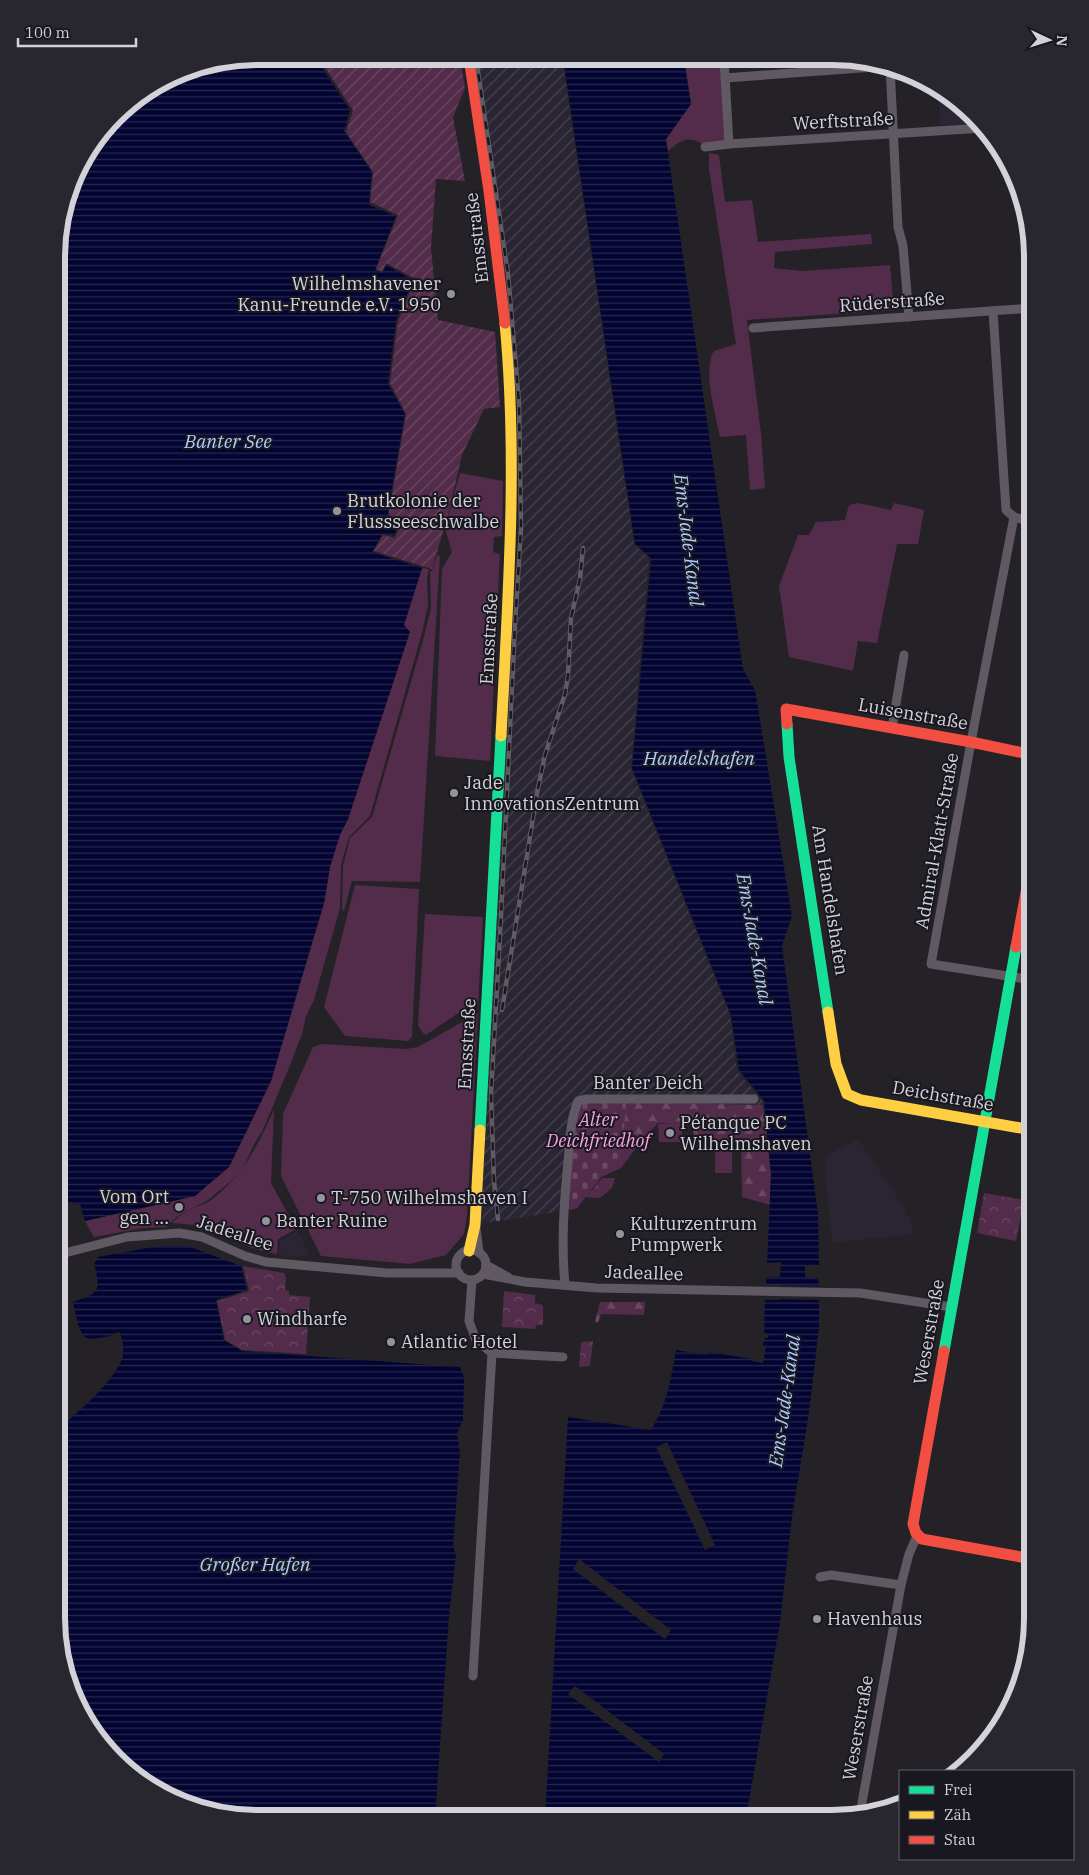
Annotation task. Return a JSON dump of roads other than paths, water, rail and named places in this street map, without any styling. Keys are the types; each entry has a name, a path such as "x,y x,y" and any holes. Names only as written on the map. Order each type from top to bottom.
{"street":[{"name":"Emsstraße","path":"470,65 498,266 508,364 512,473 510,564 474,1252"},
{"path":"724,65 729,144"},
{"path":"725,78 863,68"},
{"path":"890,74 898,226 904,246 909,317"},
{"name":"Werftstraße","path":"705,147 975,129"},
{"name":"Rüderstraße","path":"753,328 1024,309"},
{"path":"992,311 1006,510 1014,517 1024,520"},
{"name":"Admiral-Klatt-Straße","path":"1010,976 931,964 1014,517"},
{"path":"892,728 904,655"},
{"name":"Luisenstraße","path":"786,709 1024,752"},
{"name":"Am Handelshafen","path":"786,709 790,757 836,1064 848,1094"},
{"name":"Weserstraße","path":"861,1807 901,1585 909,1554 917,1536 914,1531 914,1517 1024,898"},
{"path":"1010,976 1024,979"},
{"name":"Deichstraße","path":"848,1094 861,1100 1024,1129"},
{"name":"Banter Deich","path":"565,1285 563,1238 565,1198 572,1116 578,1101 587,1099 754,1098"},
{"name":"Jadeallee","path":"65,1253 127,1237 179,1233 202,1237 245,1256 266,1262 387,1273 459,1273"},
{"path":"472,1280 465,1278 459,1273 457,1263 461,1255 474,1252 484,1258 485,1270 472,1280 469,1321 476,1340 492,1353 563,1358"},
{"name":"Jadeallee","path":"435,1272 457,1263"},
{"name":"Jadeallee","path":"485,1270 525,1282 638,1290 860,1293 951,1307"},
{"path":"473,1676 492,1353"},
{"path":"917,1536 922,1539 1024,1558"},
{"path":"820,1577 831,1575 901,1585"}],"water":[{"name":"Banter See","path":"244,65 320,65 350,110 344,131 372,172 369,205 396,216 375,270 383,273 386,265 413,280 396,321 388,384 405,414 388,511 388,521 398,525 394,536 383,533 372,552 422,568 404,625 410,632 348,819 340,835 330,867 324,903 271,1081 229,1167 195,1196 85,1221 80,1204 65,1201 65,244 69,219 75,195 97,150 121,121 150,97 195,75 219,69"},
{"path":"564,65 685,65 691,104 666,139 743,669 755,690 792,916 782,946 818,1213 819,1266 805,1265 805,1277 817,1278 819,1283 819,1327 809,1413 792,1516 780,1623 747,1810 545,1810 568,1417 651,1430 665,1401 676,1350 707,1355 709,1352 752,1359 752,1361 763,1363 766,1346 763,1345 765,1338 768,1338 769,1335 764,1332 765,1300 779,1300 780,1285 766,1285 766,1277 780,1277 781,1262 767,1263 771,1174 764,1101 739,1070 731,1015 632,768 651,558 635,544","holes":["667,1442 715,1545 705,1550 656,1447","579,1559 671,1630 665,1639 573,1569","575,1686 664,1754 659,1762 568,1694"]},
{"name":"Großer Hafen","path":"158,1246 188,1246 241,1266 247,1290 216,1300 224,1340 242,1351 460,1367 464,1378 463,1420 457,1434 460,1453 453,1547 456,1555 449,1616 436,1810 244,1810 195,1800 150,1778 121,1754 97,1725 75,1680 65,1631 65,1423 102,1388 117,1369 122,1359 123,1352 120,1332 96,1339 87,1338 81,1332 76,1316 73,1302 89,1296 98,1286 94,1264 98,1257"}],"railway":[{"path":"477,65 508,274 519,403 521,528 491,1094 494,1181 498,1219"},
{"path":"502,1010 537,793 545,755 565,694 568,676 571,618 580,579 583,548"}],"place":[{"name":"Wilhelmshavener Kanu-Freunde e.V. 1950","path":"451,294"},
{"name":"Brutkolonie der Flussseeschwalbe","path":"337,511"},
{"name":"Jade InnovationsZentrum","path":"454,793"},
{"name":"Pétanque PC Wilhelmshaven","path":"670,1133"},
{"name":"T-750 Wilhelmshaven I","path":"321,1198"},
{"name":"Vom Ort gen ...","path":"179,1207"},
{"name":"Banter Ruine","path":"266,1221"},
{"name":"Kulturzentrum Pumpwerk","path":"620,1234"},
{"name":"Windharfe","path":"247,1319"},
{"name":"Atlantic Hotel","path":"391,1342"},
{"name":"Havenhaus","path":"817,1619"}],"water label":[{"name":"Ems-Jade-Kanal","path":"689,540"},
{"name":"Handelshafen","path":"699,758"},
{"name":"Ems-Jade-Kanal","path":"755,939"},
{"name":"Ems-Jade-Kanal","path":"784,1401"}],"park label":[{"name":"Alter Deichfriedhof","path":"598,1130"}]}
